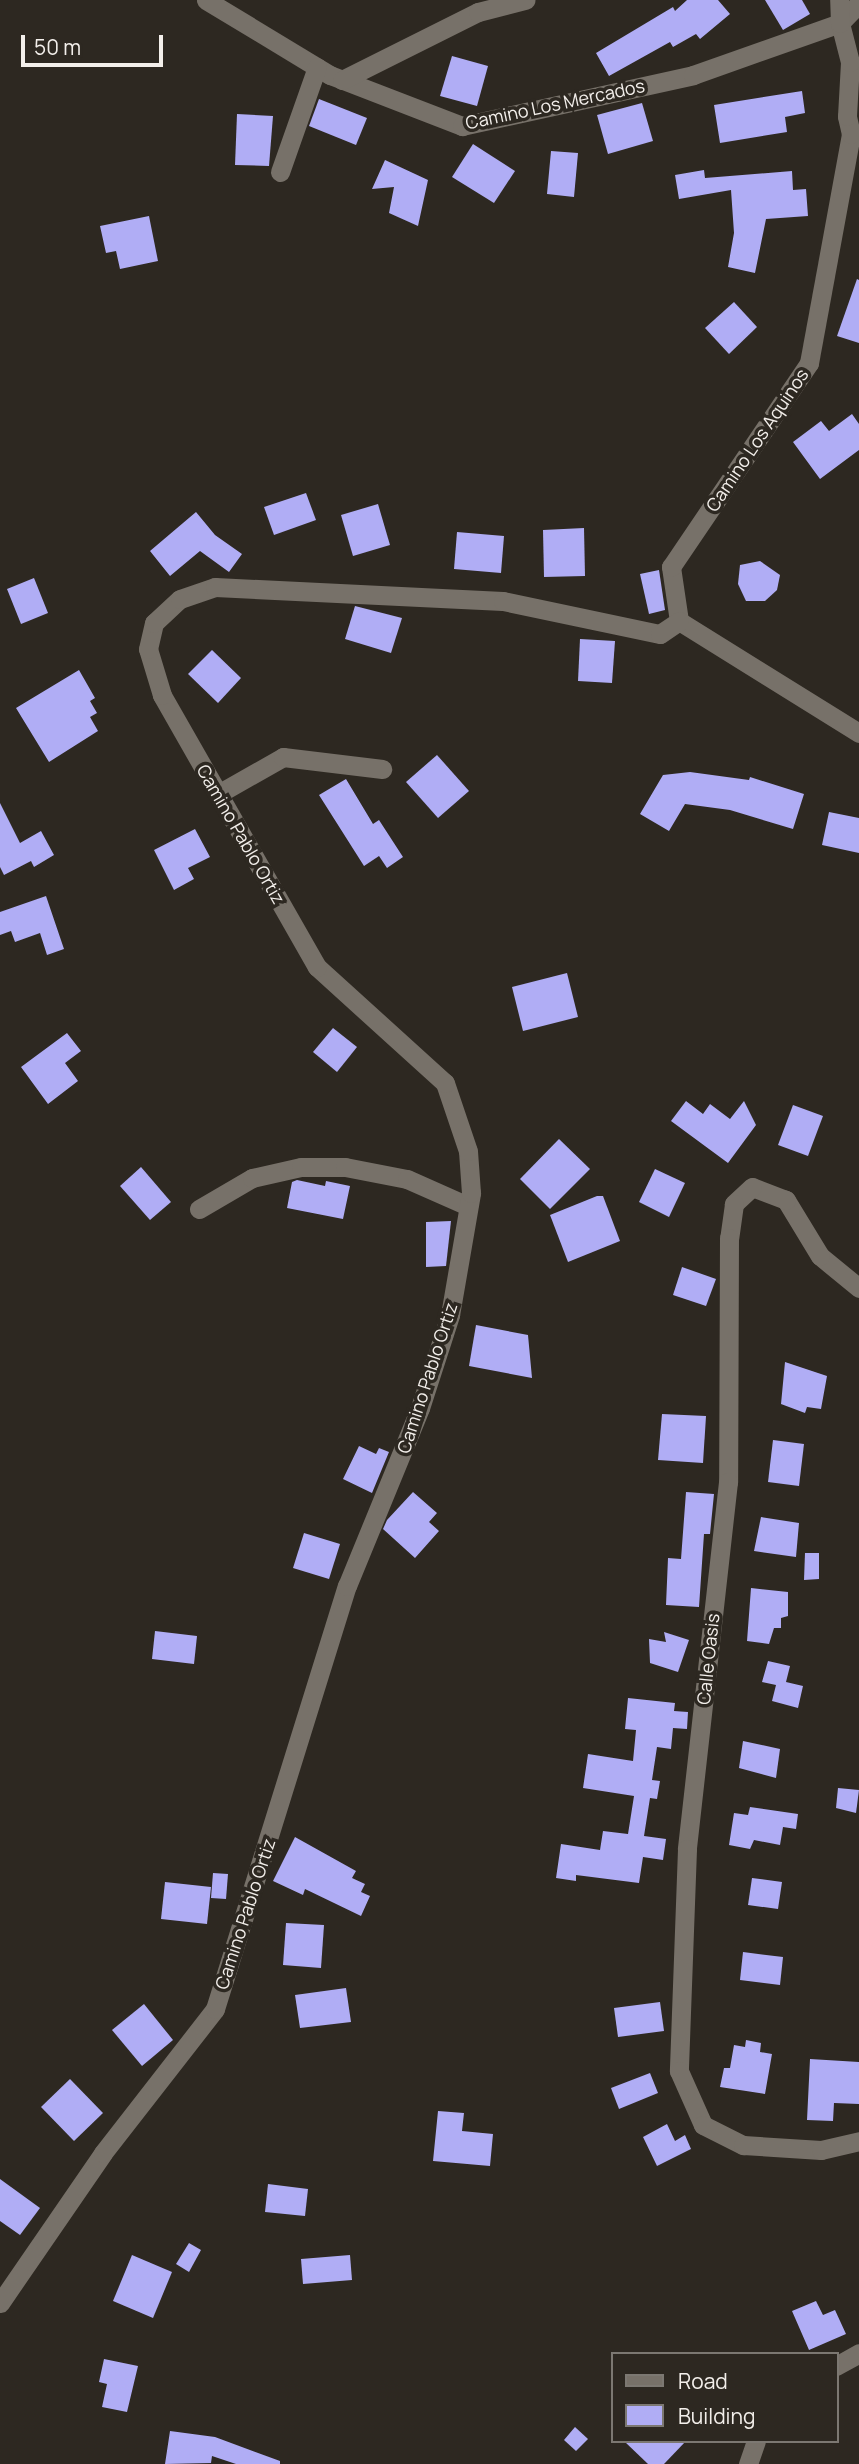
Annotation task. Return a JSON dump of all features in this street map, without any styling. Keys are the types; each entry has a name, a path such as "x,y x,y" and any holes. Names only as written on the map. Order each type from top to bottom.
{"street":[{"name":"Camino Los Mercados","path":"206,0 342,80 462,126 692,75 840,23"},
{"path":"342,80 478,12 524,0"},
{"name":"Camino Los Aquinos","path":"679,621 671,567 809,363 855,137 847,116 850,62 840,23 839,0"},
{"path":"840,23 859,3"},
{"path":"280,172 317,67"},
{"name":"Camino Pablo Ortiz","path":"0,2303 103,2153 215,2009 347,1586 417,1415 450,1315 468,1206 468,1151 445,1083 317,967 162,695 148,649 154,623 180,599 215,587 503,601 660,634 679,621"},
{"path":"679,621 859,733"},
{"path":"218,794 283,757 382,769"},
{"path":"199,1209 253,1178 300,1167 345,1167 407,1179 468,1206"},
{"name":"Calle Oasis","path":"859,1288 820,1256 786,1200 752,1187 734,1205 729,1238 728,1482 687,1849 679,2071 703,2125 743,2145 821,2150 859,2141"},
{"path":"838,2365 859,2353"},
{"path":"748,2464 754,2443"}],"building":[{"path":"687,0 718,0 730,14 700,39 696,34 673,47 670,42 609,76 596,53 673,7 675,11"},
{"path":"765,0 802,0 810,14 783,30"},
{"path":"452,56 488,66 477,106 440,96"},
{"path":"802,91 805,113 785,117 787,132 720,143 714,105"},
{"path":"319,99 367,118 356,145 309,126"},
{"path":"642,103 653,141 608,154 597,115"},
{"path":"237,114 273,116 269,166 235,165"},
{"path":"473,144 515,171 494,203 452,177"},
{"path":"551,151 578,153 574,197 547,194"},
{"path":"385,160 428,180 418,226 389,213 394,187 372,189"},
{"path":"704,170 705,178 792,171 793,190 806,189 808,216 766,219 755,273 728,267 734,233 731,190 679,199 675,175"},
{"path":"149,216 158,261 120,269 116,251 106,253 100,226"},
{"path":"857,279 859,280 859,343 837,336"},
{"path":"734,302 757,327 729,354 705,328"},
{"path":"852,414 859,424 859,450 820,479 793,442 821,421 829,431"},
{"path":"306,493 316,520 274,535 264,507"},
{"path":"378,504 390,545 353,556 341,515"},
{"path":"196,512 215,535 242,554 229,572 200,551 170,576 150,551"},
{"path":"584,528 585,576 544,577 543,530"},
{"path":"457,532 504,536 501,573 454,569"},
{"path":"760,561 780,575 777,590 765,601 746,601 738,584 740,565"},
{"path":"659,570 665,610 649,614 640,574"},
{"path":"34,578 48,613 21,624 7,589"},
{"path":"355,606 402,618 391,653 345,639"},
{"path":"580,639 615,641 612,683 578,681"},
{"path":"212,650 241,678 218,703 188,674"},
{"path":"79,670 95,698 90,701 97,713 90,717 98,731 49,762 16,708"},
{"path":"437,755 469,791 438,818 406,782"},
{"path":"690,772 749,780 750,777 804,794 793,829 730,810 685,804 669,831 640,814 663,775"},
{"path":"346,779 373,824 379,820 403,857 387,868 379,856 364,866 319,795"},
{"path":"0,803 20,843 41,831 54,855 34,867 31,861 4,875 0,867"},
{"path":"829,812 859,818 859,853 822,845"},
{"path":"195,829 210,857 188,868 194,879 174,890 154,850"},
{"path":"46,896 64,949 47,955 40,933 15,942 11,931 0,935 0,912"},
{"path":"567,973 578,1017 523,1031 512,987"},
{"path":"333,1028 357,1047 337,1072 313,1052"},
{"path":"67,1033 81,1051 65,1063 78,1081 48,1104 21,1067"},
{"path":"686,1101 703,1114 710,1104 730,1119 744,1101 756,1125 728,1163 671,1121"},
{"path":"793,1105 823,1116 808,1156 778,1145"},
{"path":"559,1139 590,1169 550,1209 520,1179"},
{"path":"141,1167 171,1202 150,1220 120,1186"},
{"path":"655,1169 685,1183 669,1217 639,1202"},
{"path":"297,1180 325,1186 326,1181 350,1186 343,1219 287,1208 292,1182"},
{"path":"603,1196 620,1241 568,1262 550,1215"},
{"path":"451,1221 446,1266 426,1267 426,1222"},
{"path":"682,1267 716,1279 706,1306 673,1295"},
{"path":"476,1325 528,1335 532,1378 469,1366"},
{"path":"785,1362 827,1376 821,1409 807,1407 805,1413 781,1404"},
{"path":"662,1414 706,1416 703,1463 658,1460"},
{"path":"773,1440 804,1444 799,1486 768,1482"},
{"path":"359,1446 376,1454 379,1448 389,1452 372,1493 343,1479"},
{"path":"413,1492 437,1513 429,1522 439,1531 415,1558 383,1529 387,1520"},
{"path":"686,1492 714,1494 710,1534 704,1534 699,1607 666,1605 668,1558 681,1559"},
{"path":"761,1517 799,1523 796,1557 754,1551"},
{"path":"304,1533 340,1544 329,1579 293,1568"},
{"path":"805,1553 819,1553 819,1579 804,1580"},
{"path":"751,1588 788,1592 788,1616 781,1618 781,1628 774,1628 769,1644 747,1641"},
{"path":"155,1631 197,1636 194,1664 152,1659"},
{"path":"664,1632 689,1640 678,1672 650,1663 649,1639 666,1642"},
{"path":"768,1661 790,1666 786,1682 803,1686 798,1708 772,1701 776,1685 762,1682"},
{"path":"628,1698 675,1703 674,1711 688,1712 687,1729 673,1728 671,1749 657,1747 652,1780 660,1781 657,1799 650,1798 644,1836 666,1839 663,1860 643,1857 639,1883 576,1875 576,1881 556,1878 561,1844 600,1850 603,1831 628,1834 634,1796 583,1788 588,1754 633,1761 636,1730 625,1729"},
{"path":"743,1741 780,1749 776,1778 739,1768"},
{"path":"838,1788 859,1790 856,1813 836,1808"},
{"path":"750,1807 798,1814 796,1829 783,1827 780,1845 754,1840 750,1849 729,1845 734,1813 748,1815"},
{"path":"295,1837 356,1871 352,1878 365,1884 361,1892 370,1896 361,1916 305,1889 303,1895 273,1881"},
{"path":"213,1873 228,1874 226,1899 211,1898"},
{"path":"752,1878 782,1882 778,1909 748,1905"},
{"path":"165,1882 211,1887 207,1924 161,1919"},
{"path":"286,1923 324,1925 321,1968 283,1965"},
{"path":"743,1952 783,1957 780,1985 740,1980"},
{"path":"346,1988 351,2022 300,2028 295,1995"},
{"path":"660,2002 664,2031 618,2037 614,2008"},
{"path":"144,2004 173,2040 142,2066 112,2030"},
{"path":"746,2040 761,2043 760,2052 772,2054 765,2094 720,2087 724,2068 730,2068 734,2045 745,2047"},
{"path":"810,2059 859,2062 859,2104 834,2103 833,2121 807,2120"},
{"path":"650,2073 658,2093 619,2109 611,2088"},
{"path":"70,2079 103,2113 74,2141 41,2107"},
{"path":"438,2111 464,2113 462,2131 493,2134 490,2166 433,2161"},
{"path":"667,2124 675,2141 685,2135 691,2149 657,2166 643,2137"},
{"path":"0,2179 40,2208 20,2235 0,2221"},
{"path":"268,2184 308,2189 305,2216 265,2212"},
{"path":"189,2243 201,2250 189,2272 176,2264"},
{"path":"132,2255 172,2272 153,2318 113,2301"},
{"path":"350,2255 352,2280 303,2284 301,2259"},
{"path":"816,2301 823,2315 835,2310 846,2334 809,2350 792,2311"},
{"path":"104,2359 138,2366 127,2412 102,2407 107,2384 99,2382"},
{"path":"575,2427 588,2439 576,2451 564,2440"},
{"path":"170,2431 215,2437 280,2461 280,2464 236,2464 212,2456 211,2463 165,2464"},
{"path":"626,2443 684,2443 664,2464 648,2464"}]}
